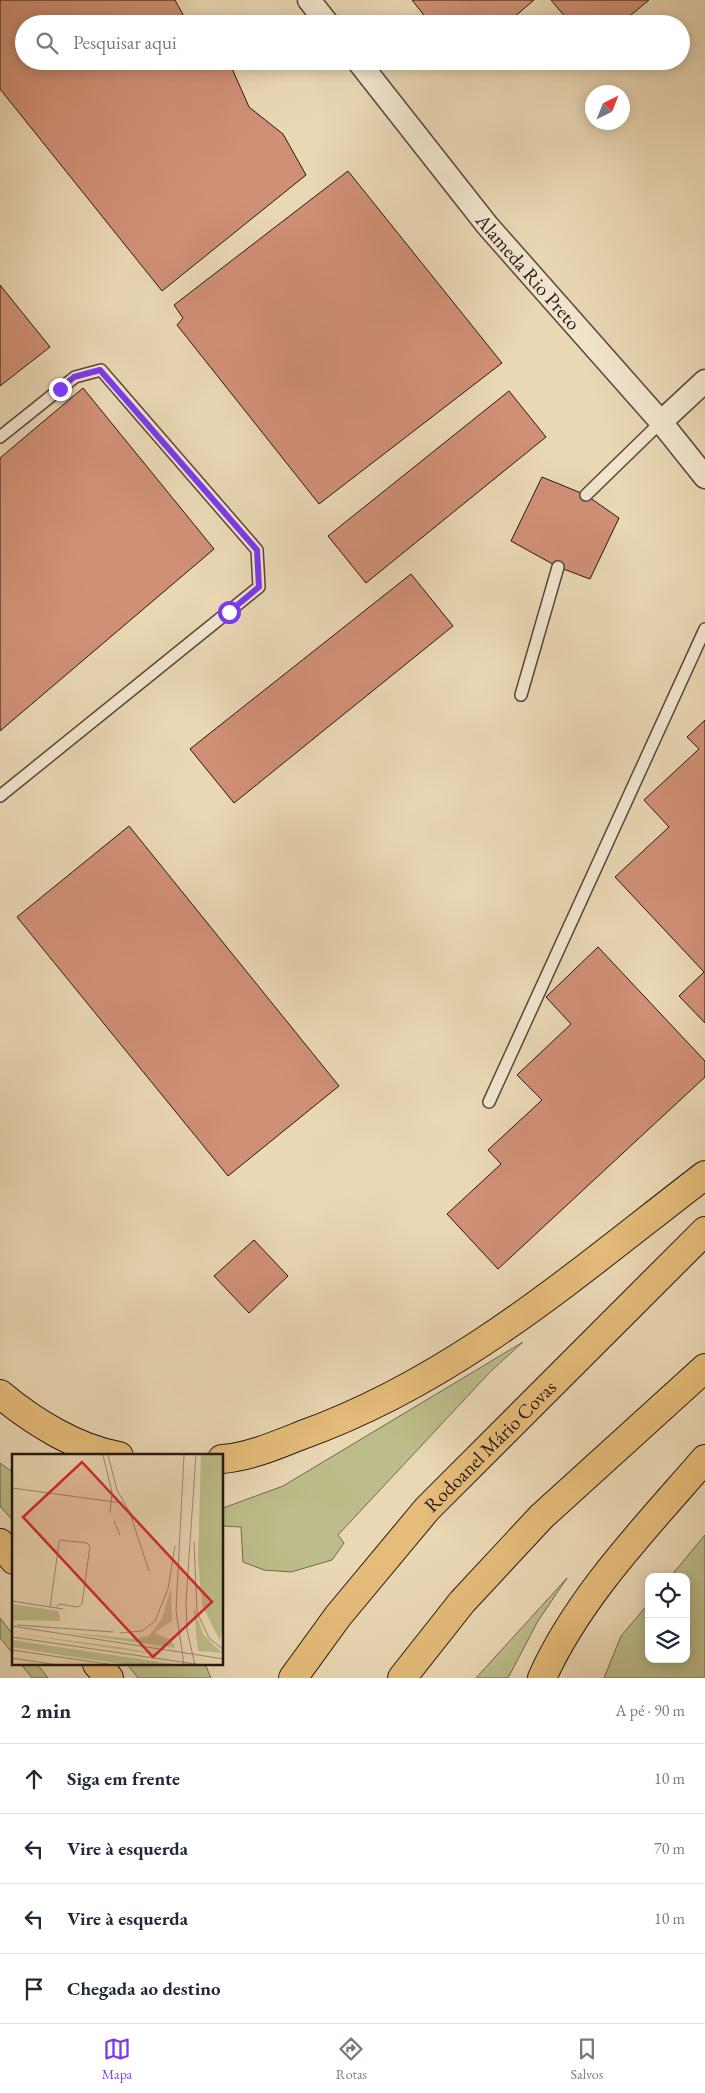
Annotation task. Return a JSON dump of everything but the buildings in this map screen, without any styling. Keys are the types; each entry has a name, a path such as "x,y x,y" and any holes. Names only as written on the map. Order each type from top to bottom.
{"highway":[{"path":"224,1459 271,1447 326,1427 414,1386 500,1333 705,1175"},
{"name":"Rodoanel Mário Covas","path":"293,1678 338,1616 428,1509 705,1230"},
{"path":"402,1678 462,1602 542,1516 705,1368"},
{"path":"0,1394 34,1418 78,1442 113,1454"},
{"path":"542,1678 554,1652 620,1557 705,1459"},
{"path":"0,1543 12,1558"},
{"path":"99,1666 108,1678"}],"street":[{"path":"309,0 321,15"},
{"name":"Alameda Rio Preto","path":"365,70 487,225 660,422 705,477"},
{"path":"660,422 705,381"}],"lane":[{"path":"0,437 74,377 100,370 257,550 259,587 0,796"},
{"path":"586,495 660,422"},
{"path":"521,695 558,567"},
{"path":"489,1102 705,629"}],"green space":[{"path":"523,1342 491,1371 338,1535 344,1543 332,1560 291,1572 264,1570 243,1562 241,1527 224,1526 224,1508 283,1486"},
{"path":"0,1463 12,1472 12,1520 0,1506"},
{"path":"705,1535 705,1678 604,1678 621,1636 645,1608 645,1663 690,1663 690,1573 673,1573"},
{"path":"567,1578 538,1621 508,1678 476,1678"},
{"path":"0,1618 12,1633 12,1653 0,1638"},
{"path":"23,1666 39,1666 48,1678 32,1678"},
{"path":"129,1666 206,1666 211,1678 138,1678"}],"route":[{"path":"60,389 74,377 100,370 257,550 259,587 229,612"}]}
